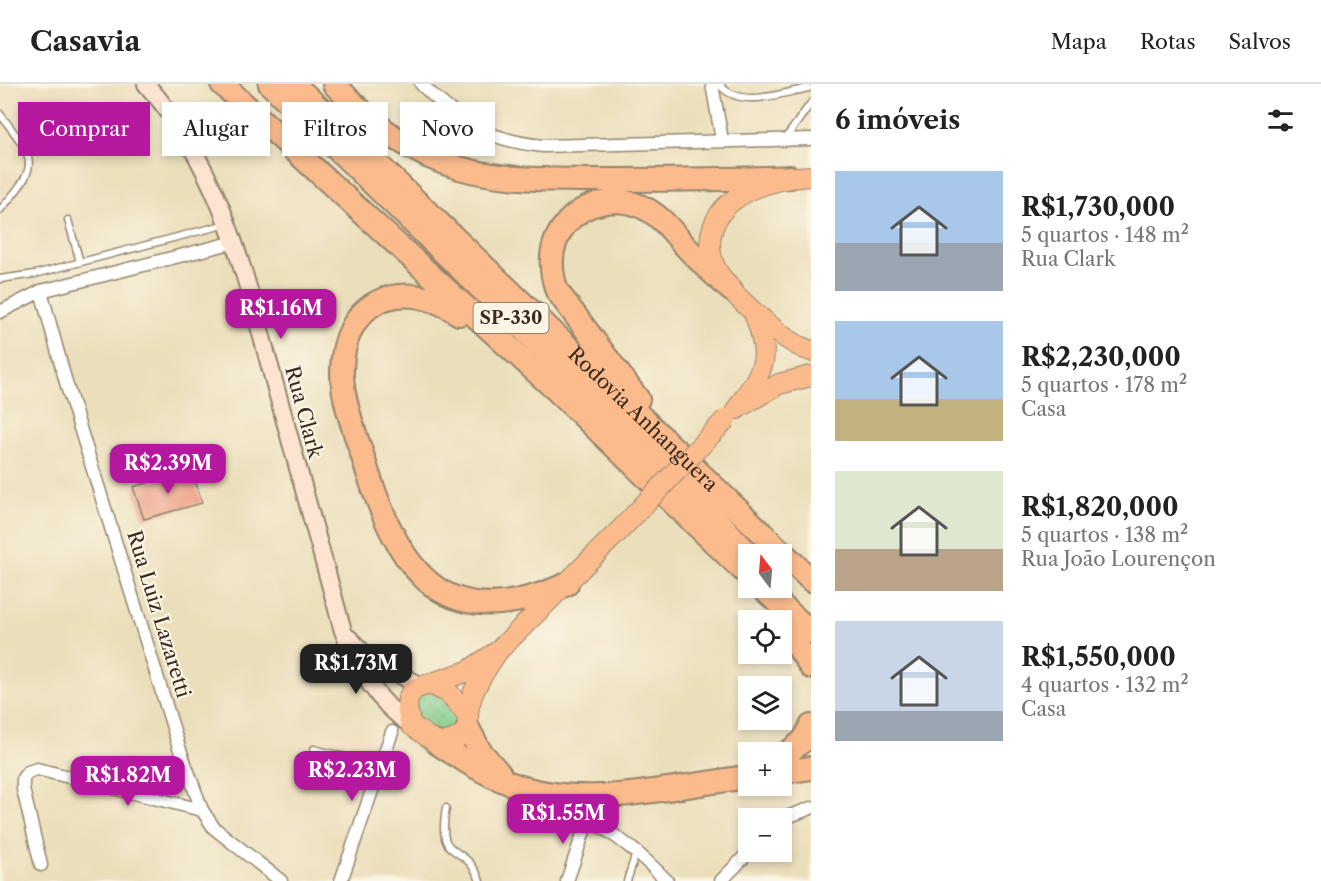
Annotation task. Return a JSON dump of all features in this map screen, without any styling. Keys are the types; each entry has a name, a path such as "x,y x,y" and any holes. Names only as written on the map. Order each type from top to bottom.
{"highway":[{"path":"222,84 609,440 738,565"},
{"name":"Rodovia Anhanguera","path":"270,84 697,498 739,544"},
{"name":"Rodovia Anhanguera","path":"294,84 811,580"},
{"path":"334,84 356,107 412,150 454,168 485,176 515,180 729,181 801,176"},
{"path":"706,480 637,398 569,309 553,279 552,255 559,233 577,213 602,202 633,203 657,216 731,290"},
{"path":"510,350 434,300 405,294 384,298 359,316 345,346 342,374 349,411 382,516 403,555 420,576 450,596 484,604 525,601 567,584"},
{"path":"714,541 738,571"},
{"path":"761,598 771,610"},
{"path":"773,598 811,632"},
{"path":"786,598 811,627"},
{"path":"792,638 811,667"},
{"path":"467,721 485,758 510,783"},
{"path":"792,749 803,741 811,726"},
{"path":"437,743 465,761 510,783 534,790 604,796 738,778"},
{"path":"792,771 811,768"},
{"path":"691,783 738,771"}],"main road":[{"path":"801,176 749,190 733,201 717,217 710,242 716,270 731,290 779,334 811,351"},
{"path":"498,651 479,680 467,721 454,741 437,743 411,725 407,708 408,698 425,685 468,671 498,651 567,584 732,414 761,371 765,358 765,343 754,313"},
{"path":"732,414 779,384 811,376"},
{"path":"425,685 449,693 467,721"}],"street":[{"name":"Rua Clark","path":"146,84 167,108 203,164 235,242 343,631 362,674 397,716 411,725"},
{"path":"421,84 451,113 469,126 513,143 543,147 722,140 811,140"},
{"path":"712,84 722,140"},
{"path":"0,312 41,291 235,242"},
{"name":"Rua Luiz Lazaretti","path":"41,291 67,386 190,782 201,810 214,828 281,881"},
{"name":"Rua Clark","path":"343,631 372,662 425,685"},
{"path":"341,881 392,732"},
{"path":"41,865 23,789 23,778 28,772 38,769 52,772 201,810"},
{"path":"534,790 542,802 588,819 637,850 667,881"},
{"path":"792,815 811,808"},
{"path":"567,881 588,819"},
{"path":"721,881 739,862"}],"lane":[{"path":"719,84 730,95 746,99 808,86 811,96"},
{"path":"784,141 811,103"},
{"path":"0,114 26,148 29,166 20,187 0,210"},
{"path":"68,220 80,262"},
{"path":"1,278 80,262 228,224"},
{"path":"314,749 380,766"},
{"path":"446,808 443,839 449,848 466,857 474,866 480,881"},
{"path":"627,881 637,850"}],"green space":[{"path":"427,693 437,694 458,716 457,727 445,735 421,729 415,702 417,697"}],"building":[{"path":"192,470 202,503 144,519 133,487"}]}
